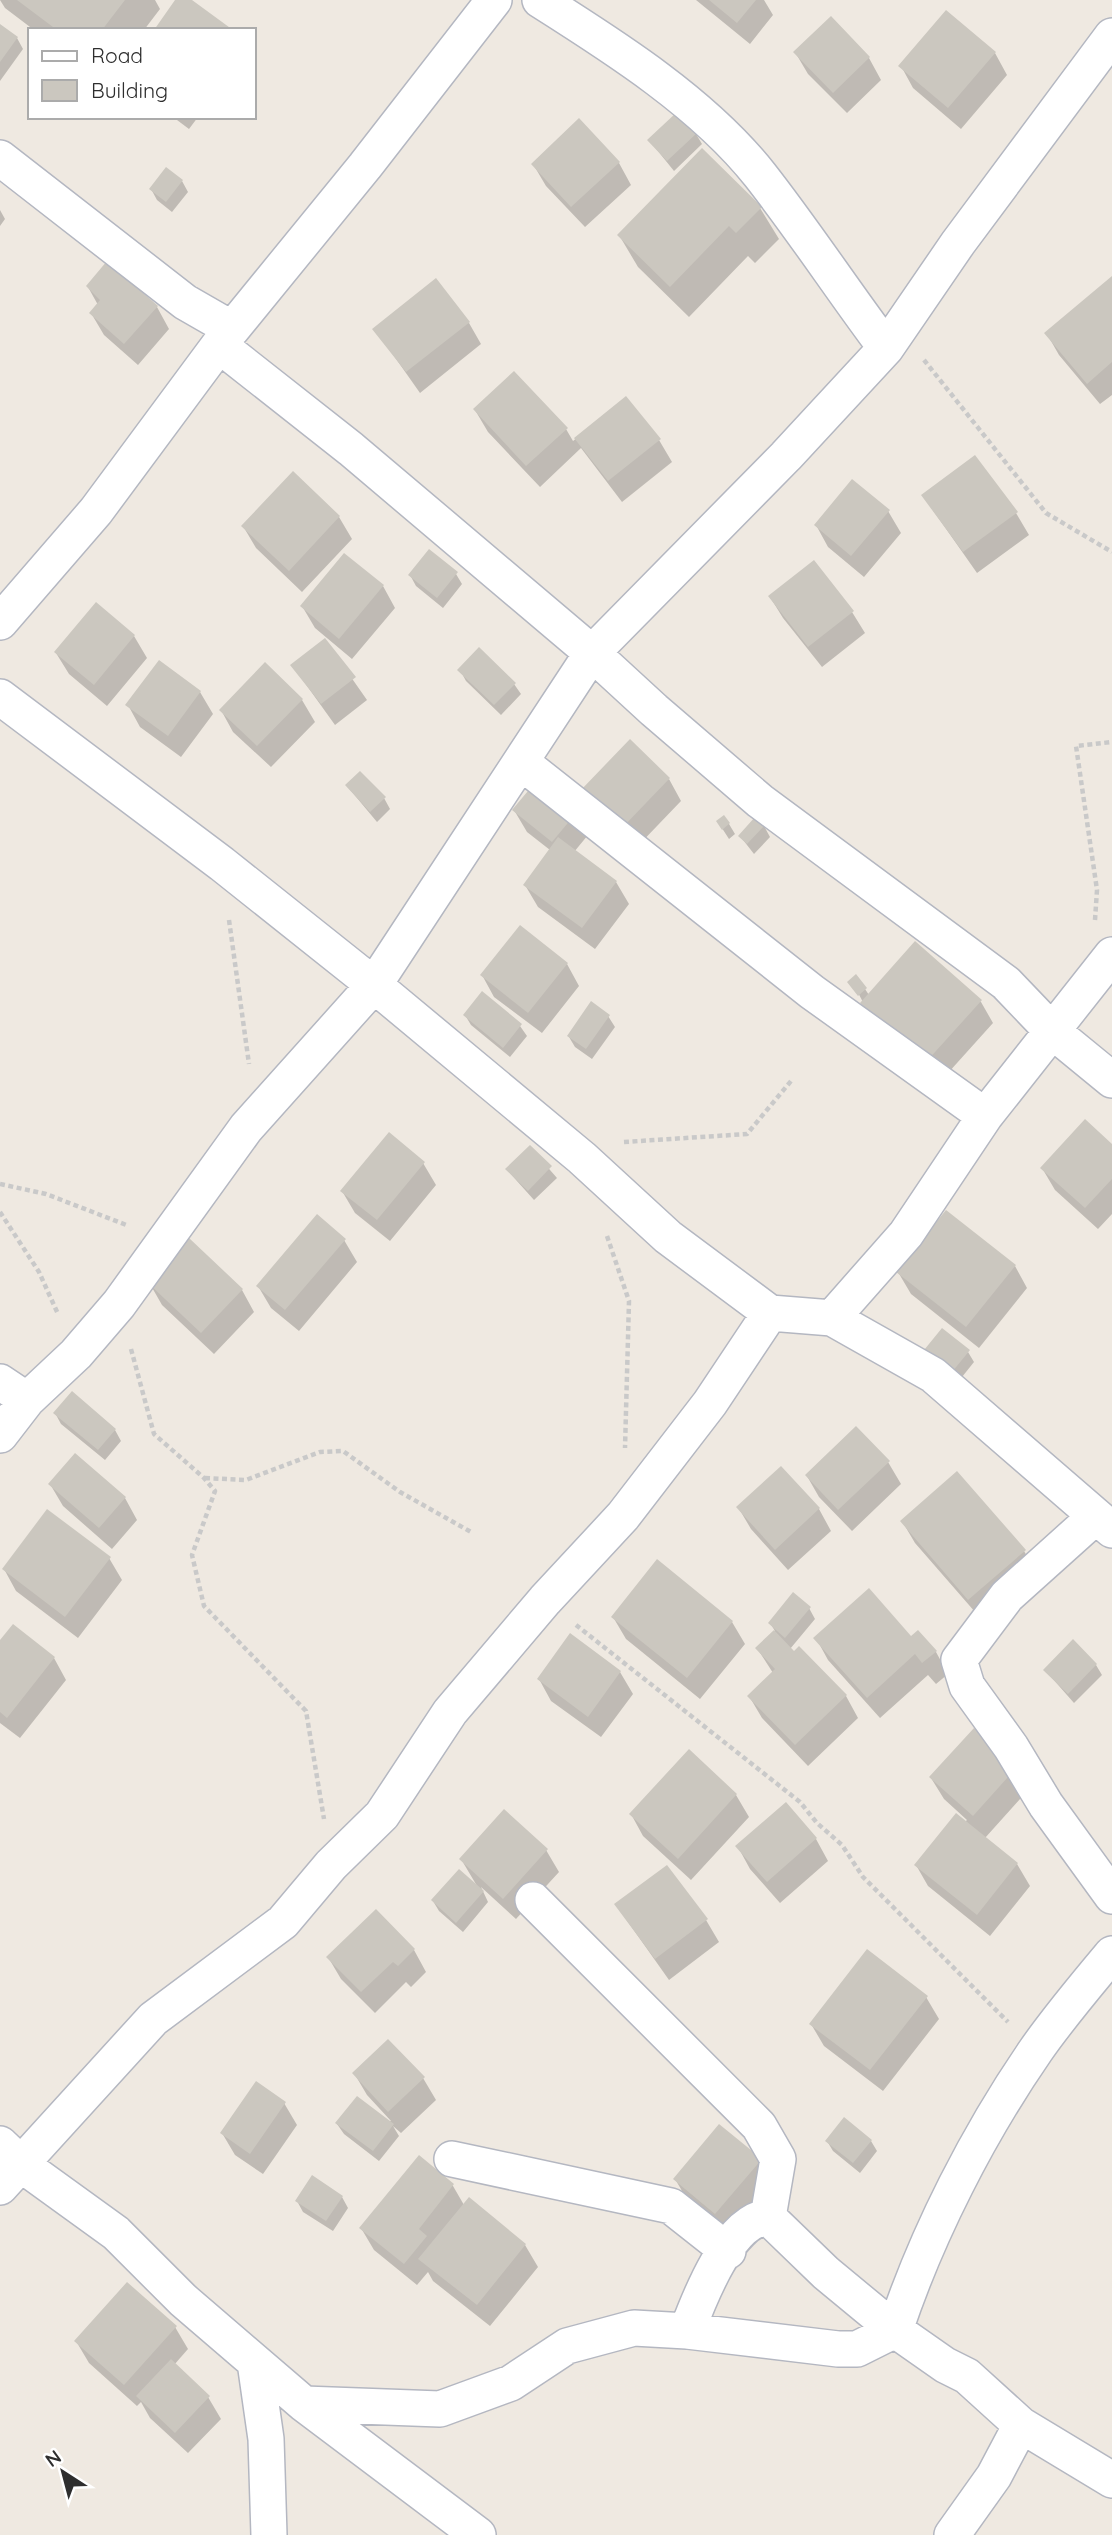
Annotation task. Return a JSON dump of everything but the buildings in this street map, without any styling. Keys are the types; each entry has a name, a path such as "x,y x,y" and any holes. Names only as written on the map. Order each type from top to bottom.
{"street":[{"path":"0,622 96,511 226,337 366,166 494,0"},
{"path":"540,0 620,50 712,125 759,174 892,338"},
{"path":"0,1436 14,1391 76,1354 119,1304 246,1128 374,985 592,653 786,456 892,338 1112,36"},
{"path":"0,158 185,302 351,449 592,653 760,801 1006,983 1051,1030 1112,1080"},
{"path":"0,697 222,863 374,985 582,1158 668,1237 771,1313 832,1318 933,1375 1103,1524 1007,1596 959,1660 967,1686 984,1706 1046,1805 1112,1896"},
{"path":"521,762 812,992 985,1116"},
{"path":"832,1318 906,1234 985,1116 1112,956"},
{"path":"478,2535 304,2404 183,2300 116,2233 7,2165 153,2020 283,1922 331,1865 382,1815 450,1712 545,1600 623,1516 710,1403 771,1313"},
{"path":"533,1900 759,2126 778,2159 768,2217"},
{"path":"304,2404 440,2409 511,2383 567,2346 634,2328 687,2331 838,2349 857,2349 895,2330 916,2268 990,2124 1036,2050 1112,1954"},
{"path":"452,2159 671,2206 728,2251"},
{"path":"687,2331 706,2281 738,2236 759,2218 768,2217"},
{"path":"768,2217 826,2273 895,2330 945,2365 967,2376 1021,2425 1112,2480"},
{"path":"255,2362 266,2439 269,2535"},
{"path":"952,2535 994,2476 1021,2425"}],"path":[{"path":"892,338 1046,513 1112,552"},
{"path":"1094,925 1097,890 1076,746 1112,742"},
{"path":"222,863 251,1084 246,1128"},
{"path":"0,1184 46,1194 166,1240"},
{"path":"0,1212 39,1272 76,1354"},
{"path":"119,1304 154,1434 204,1478 215,1492 192,1555 204,1606 306,1711 331,1865"},
{"path":"204,1478 246,1480 320,1452 342,1451 400,1492 471,1532"},
{"path":"545,1600 800,1802 817,1824 842,1845 863,1877 1036,2050"}]}
